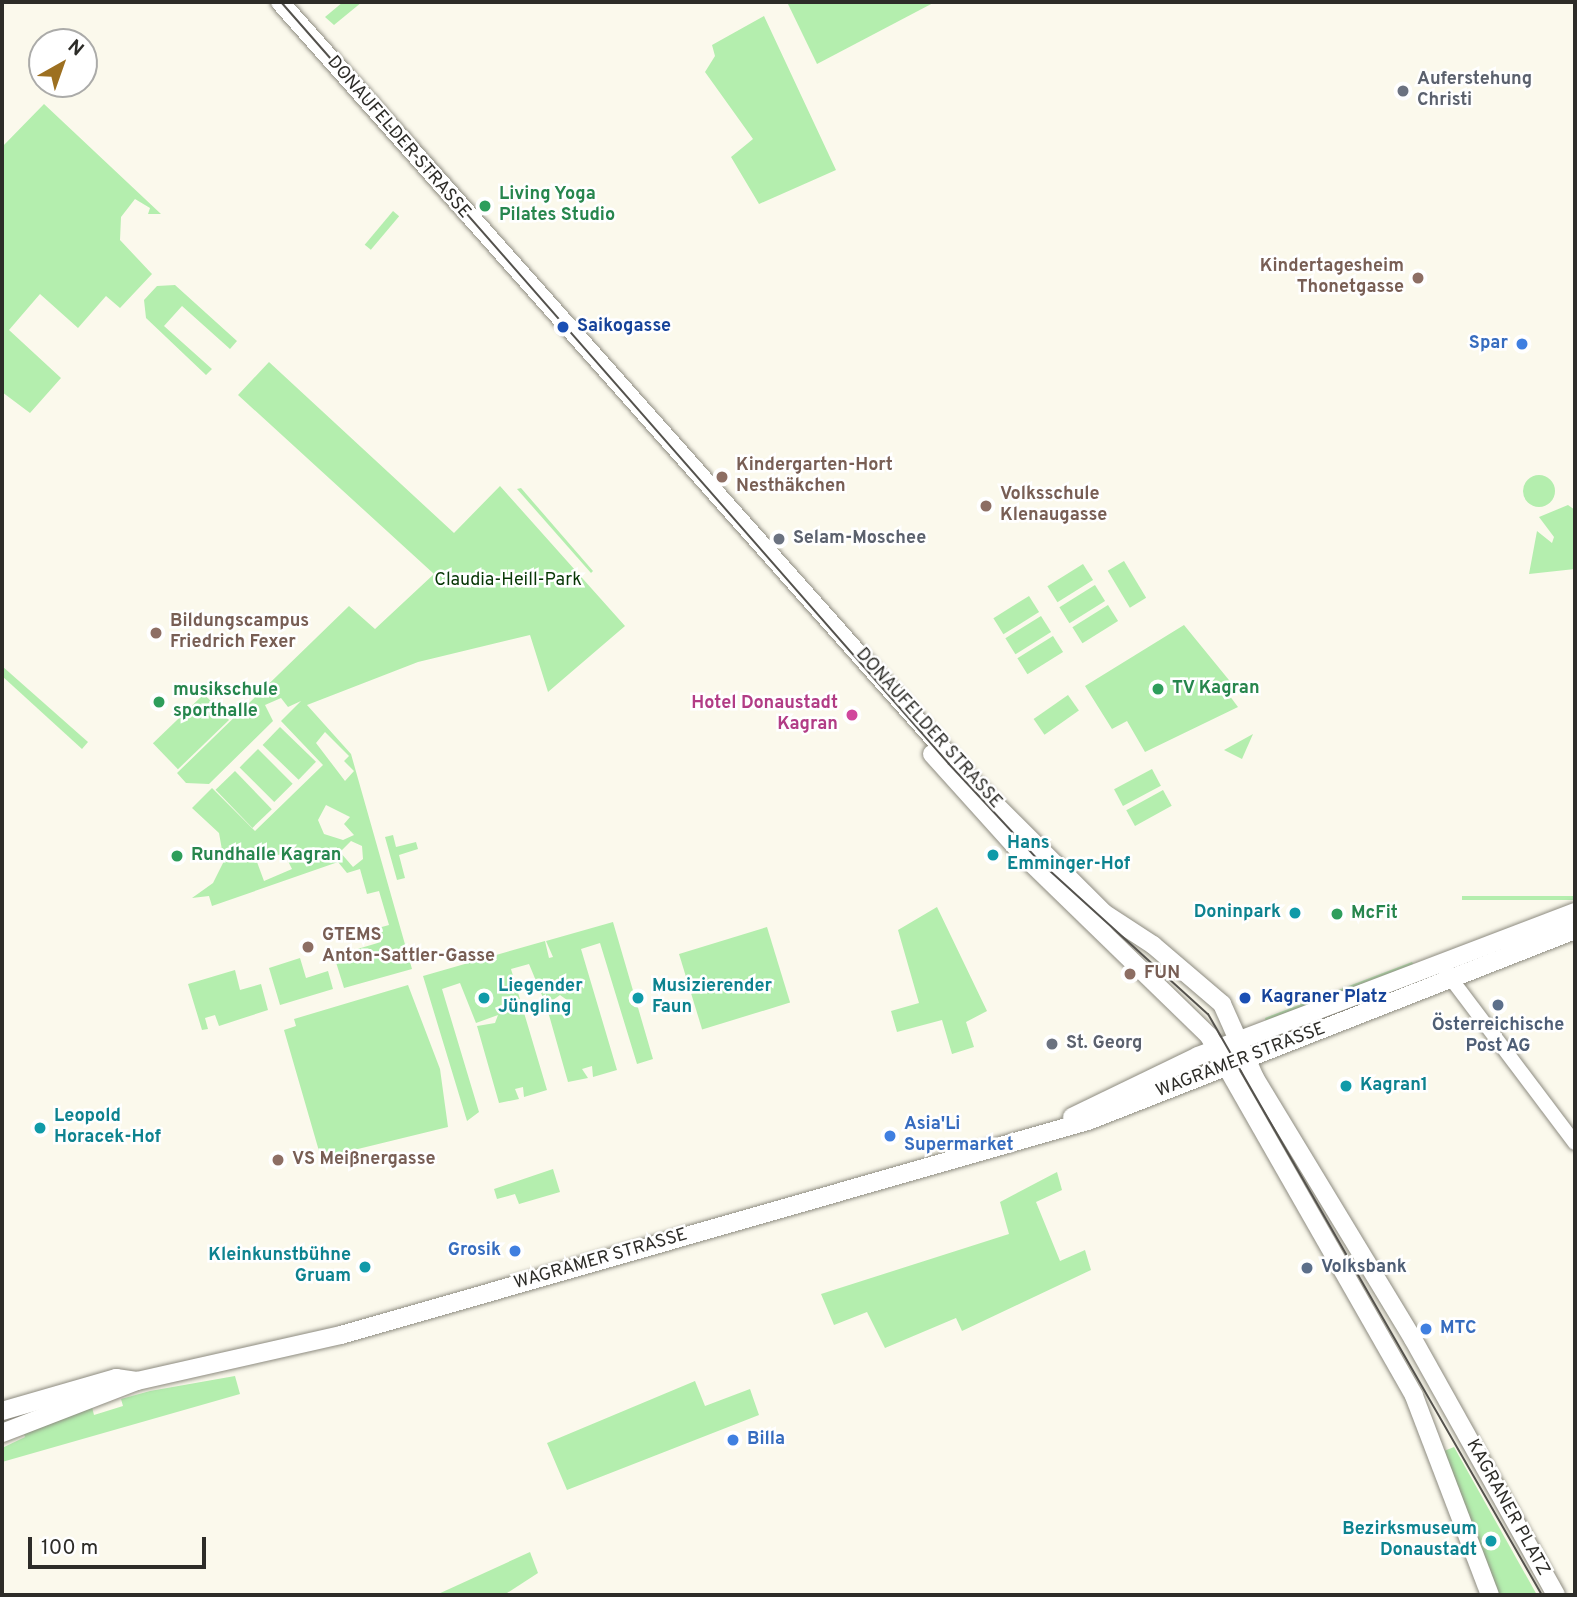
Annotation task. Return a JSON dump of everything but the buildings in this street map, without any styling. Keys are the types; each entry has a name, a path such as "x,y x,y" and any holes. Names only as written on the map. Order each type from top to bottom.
{"main road":[{"name":"DONAUFELDER STRASSE","path":"280,2 1010,821 1104,913 1214,994 1244,1049"},
{"name":"DONAUFELDER STRASSE","path":"296,2 519,272"},
{"name":"DONAUFELDER STRASSE","path":"618,383 660,441 961,787 1043,876 1192,1015 1227,1067"},
{"name":"WAGRAMER STRASSE","path":"2,1433 137,1381 341,1335 1061,1125 1088,1121 1227,1067 1244,1049 1443,964 1575,912"},
{"name":"WAGRAMER STRASSE","path":"1061,1125 1217,1049 1244,1049 1451,983 1575,930"},
{"name":"KAGRANER PLATZ","path":"1244,1049 1556,1595"},
{"name":"KAGRANER PLATZ","path":"1227,1067 1414,1396 1490,1595"},
{"name":"WAGRAMER STRASSE","path":"2,1410 116,1378 137,1381"}],"street":[{"path":"1443,964 1451,983 1575,1143"}],"green space":[{"path":"343,2 362,2 334,25 325,17"},
{"path":"787,2 935,2 817,64"},
{"path":"764,16 836,170 759,204 731,157 753,139 705,72 715,56 712,45"},
{"path":"44,104 161,214 148,214 150,208 135,199 121,217 120,240 152,274 120,308 106,296 78,328 40,294 9,330 61,378 30,413 2,392 2,147"},
{"path":"393,211 399,216 371,250 365,245"},
{"path":"175,285 237,341 230,349 182,306 164,326 212,369 206,375 146,318 144,300 157,286"},
{"name":"Claudia-Heill-Park","path":"269,362 454,533 500,486 625,626 548,692 530,635 418,662 307,705 351,754 412,969 344,988 334,956 381,942 378,928 389,925 379,891 367,894 360,869 347,873 338,862 212,906 209,896 192,898 213,883 224,861 219,833 192,808 212,788 255,831 323,765 281,721 301,701 288,707 281,698 265,705 273,721 209,784 186,783 177,773 349,606 375,629 434,574 238,395","holes":["325,732 349,756 344,761 354,771 345,781 316,743","326,805 350,817 344,824 354,835 343,840 324,834 318,820","351,841 362,846 363,859 353,867 340,852","284,853 292,869 264,881 257,862"]},
{"path":"1539,475 1550,480 1555,491 1550,502 1539,507 1528,502 1523,491 1528,480"},
{"path":"521,488 593,571 591,573 517,489"},
{"path":"1568,505 1575,510 1575,569 1529,574 1537,531 1552,543 1554,537 1539,517"},
{"path":"1124,561 1146,598 1130,608 1108,571"},
{"path":"1083,564 1093,580 1057,602 1047,586"},
{"path":"1095,585 1105,601 1069,623 1059,607"},
{"path":"1029,596 1039,612 1003,634 993,618"},
{"path":"1108,605 1118,621 1082,643 1072,627"},
{"path":"1041,616 1051,632 1015,654 1005,638"},
{"name":"TV Kagran","path":"1184,625 1233,685 1226,691 1238,707 1145,752 1127,721 1112,729 1085,686"},
{"path":"1053,636 1063,652 1027,674 1017,658"},
{"path":"2,666 88,742 82,749 2,676"},
{"path":"204,694 229,720 178,769 153,743"},
{"path":"1068,695 1079,711 1044,735 1034,719"},
{"path":"280,727 316,762 299,780 263,745"},
{"path":"1253,734 1242,759 1224,750"},
{"path":"258,749 293,784 274,802 240,767"},
{"path":"1152,769 1161,786 1123,806 1114,789"},
{"path":"235,771 272,809 252,828 216,790"},
{"path":"1163,790 1172,806 1135,826 1126,810"},
{"path":"393,835 396,847 416,842 418,849 399,855 405,878 397,880 385,837"},
{"path":"1462,896 1575,896 1575,900 1462,900"},
{"path":"937,907 987,1011 966,1022 974,1047 952,1054 942,1020 897,1032 891,1011 919,1003 898,930"},
{"path":"613,922 653,1059 637,1064 600,943 581,949 617,1070 593,1077 592,1066 582,1069 588,1078 568,1082 547,1008 561,1011 567,1000 560,995 546,1005 529,964 511,969 547,1090 524,1097 523,1087 515,1089 519,1099 499,1103 477,1026 495,1023 498,1015 476,1023 460,983 442,989 479,1112 467,1121 423,976 545,941 549,958 553,957 546,941"},
{"path":"767,927 790,1003 702,1029 679,954"},
{"path":"300,958 306,978 328,971 333,989 280,1005 269,968"},
{"path":"1412,962 1414,965 1266,1023 1265,1018"},
{"path":"235,970 240,990 261,984 268,1010 219,1026 215,1015 205,1018 208,1029 202,1030 188,984"},
{"path":"408,985 440,1069 448,1127 321,1158 284,1030 296,1026 294,1019"},
{"path":"553,1169 560,1192 519,1204 515,1194 497,1199 494,1189"},
{"path":"1057,1172 1062,1190 1036,1202 1060,1261 1085,1250 1091,1270 962,1331 956,1318 885,1348 867,1312 834,1325 821,1294 1009,1234 1000,1202"},
{"path":"235,1376 240,1394 2,1462 2,1448 25,1437 23,1430 92,1407 94,1415 123,1406 121,1399 150,1391"},
{"path":"695,1381 705,1406 750,1389 759,1415 567,1490 547,1443"},
{"path":"1454,1447 1537,1595 1493,1595 1444,1451"},
{"path":"530,1552 538,1573 504,1595 436,1595"}],"tram line":[{"path":"281,2 949,764 1039,861 1208,1014 1542,1595"}],"place":[{"name":"Auferstehung Christi","path":"1403,91"},
{"name":"Living Yoga Pilates Studio","path":"485,206"},
{"name":"Kindertagesheim Thonetgasse","path":"1418,278"},
{"name":"Saikogasse","path":"563,327"},
{"name":"Spar","path":"1522,344"},
{"name":"Kindergarten-Hort Nesthäkchen","path":"722,477"},
{"name":"Volksschule Klenaugasse","path":"986,506"},
{"name":"Selam-Moschee","path":"779,539"},
{"name":"Bildungscampus Friedrich Fexer","path":"156,633"},
{"name":"TV Kagran","path":"1158,689"},
{"name":"musikschule sporthalle","path":"159,702"},
{"name":"Hotel Donaustadt Kagran","path":"852,715"},
{"name":"Hans Emminger-Hof","path":"993,855"},
{"name":"Rundhalle Kagran","path":"177,856"},
{"name":"Doninpark","path":"1295,913"},
{"name":"McFit","path":"1337,914"},
{"name":"GTEMS Anton-Sattler-Gasse","path":"308,947"},
{"name":"FUN","path":"1130,974"},
{"name":"Liegender Jüngling","path":"484,998"},
{"name":"Musizierender Faun","path":"638,998"},
{"name":"Kagraner Platz","path":"1245,998"},
{"name":"Österreichische Post AG","path":"1498,1005"},
{"name":"St. Georg","path":"1052,1044"},
{"name":"Kagran1","path":"1346,1086"},
{"name":"Leopold Horacek-Hof","path":"40,1128"},
{"name":"Asia'Li Supermarket","path":"890,1136"},
{"name":"VS Meißnergasse","path":"278,1160"},
{"name":"Grosik","path":"515,1251"},
{"name":"Kleinkunstbühne Gruam","path":"365,1267"},
{"name":"Volksbank","path":"1307,1268"},
{"name":"MTC","path":"1426,1329"},
{"name":"Billa","path":"733,1440"},
{"name":"Bezirksmuseum Donaustadt","path":"1491,1541"}]}
